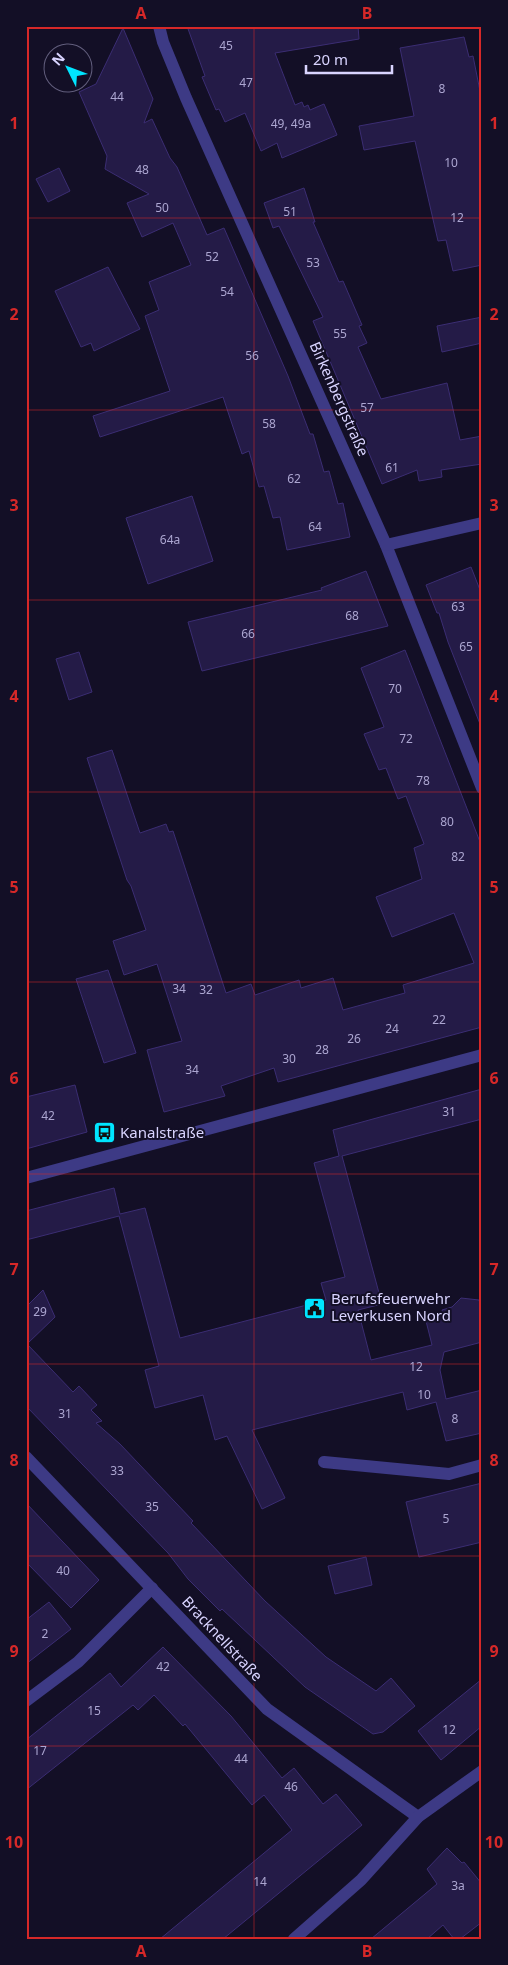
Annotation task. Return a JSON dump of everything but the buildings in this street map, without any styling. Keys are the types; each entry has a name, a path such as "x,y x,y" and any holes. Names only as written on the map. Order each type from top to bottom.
{"street":[{"name":"Birkenbergstraße","path":"159,26 163,42 186,98 386,545 482,788"},
{"path":"386,545 482,523"},
{"path":"26,1178 482,1055"},
{"name":"Bracknellstraße","path":"26,1456 266,1709 418,1817"},
{"path":"324,1462 449,1474 482,1465"},
{"path":"26,1701 78,1662 152,1588"},
{"path":"294,1939 361,1880 418,1817 482,1771"}],"place":[{"name":"Kanalstraße","path":"104,1133"},
{"name":"Berufsfeuerwehr Leverkusen Nord","path":"315,1308"}]}
